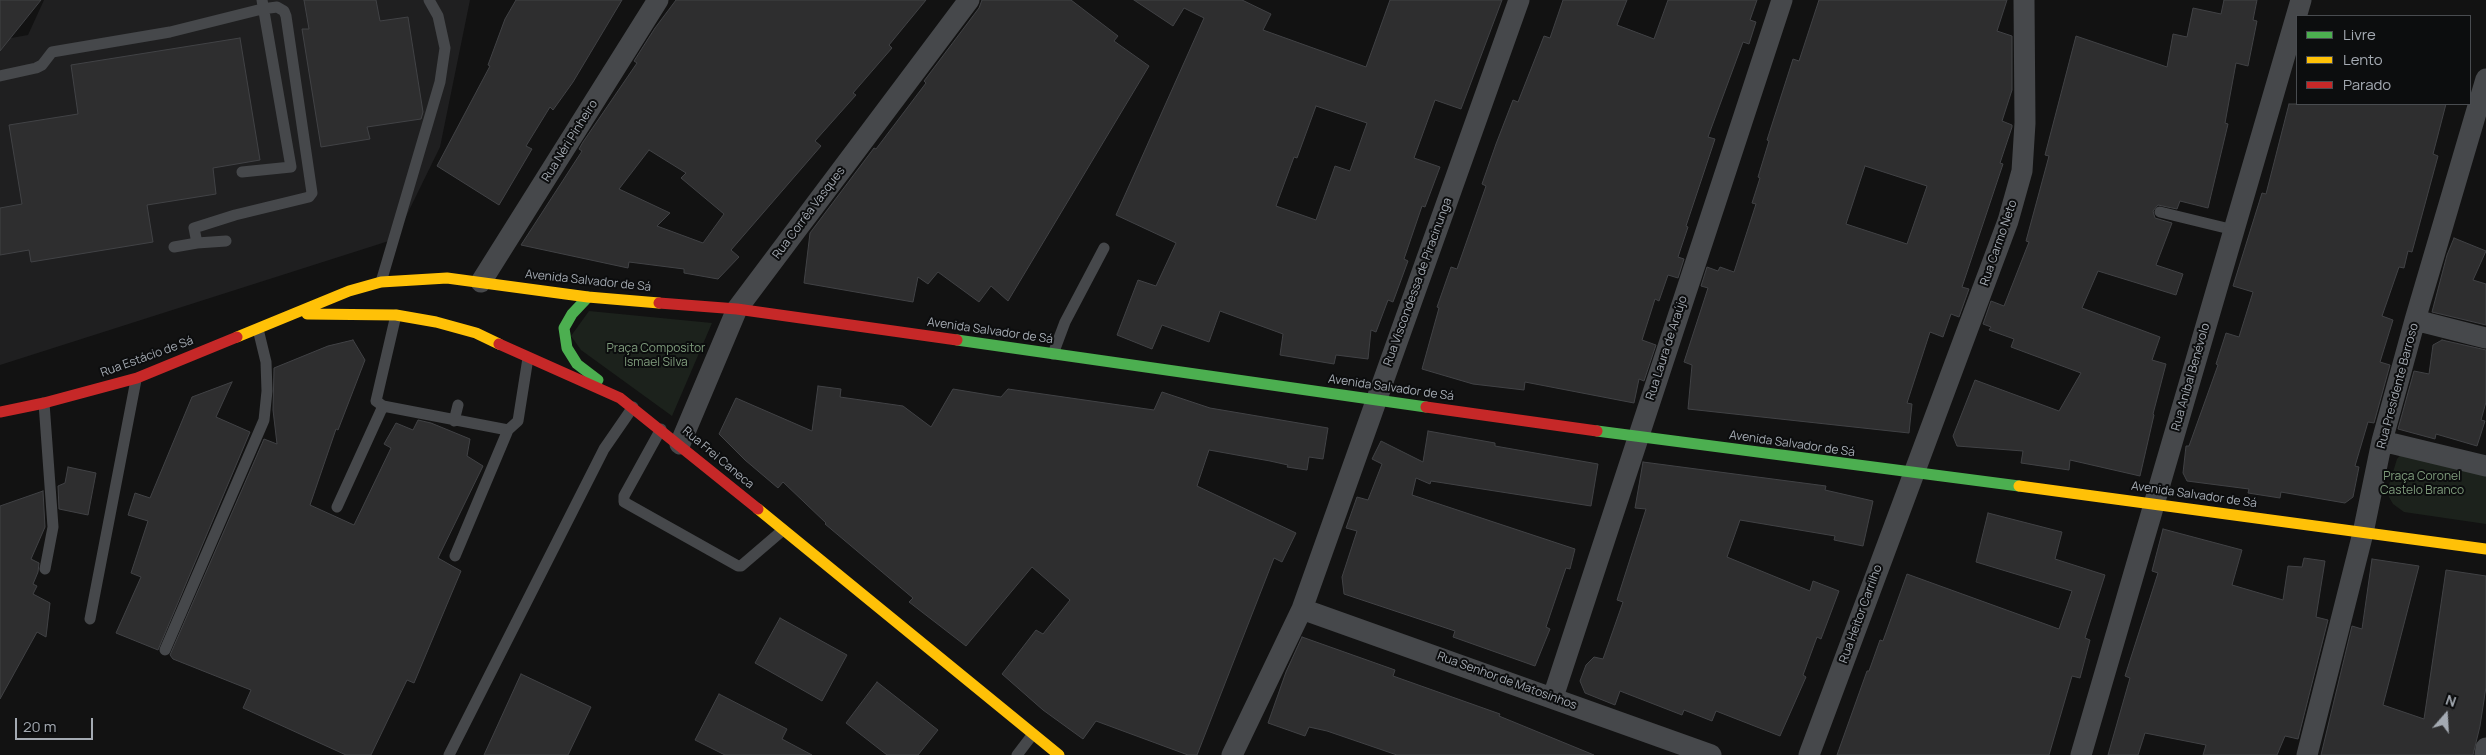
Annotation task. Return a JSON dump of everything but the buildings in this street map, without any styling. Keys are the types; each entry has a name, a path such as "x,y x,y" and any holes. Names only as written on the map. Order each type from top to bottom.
{"main road":[{"name":"Avenida Salvador de Sá","path":"297,314 349,291 381,282 447,278 588,297 737,309 1638,437 1914,474 2154,503 2486,549"},
{"path":"588,297 572,314 564,328 567,348 577,364 620,398"},
{"name":"Rua Frei Caneca","path":"297,314 396,315 436,322 476,333 620,398 680,444 1059,755"},
{"name":"Rua Estácio de Sá","path":"1,413 44,404 137,378 297,314"}],"street":[{"name":"Rua Néri Pinheiro","path":"481,282 658,0"},
{"name":"Rua Corrêa Vasques","path":"680,444 737,309 969,0"},
{"name":"Rua Viscondessa de Piracinunga","path":"1232,755 1302,609 1520,0"},
{"name":"Rua Laura de Araújo","path":"1553,697 1782,0"},
{"name":"Rua Carmo Neto","path":"1914,474 2008,221 2022,172 2025,123 2024,0"},
{"name":"Rua Aníbal Benévolo","path":"2297,15 2301,0"},
{"name":"Rua Aníbal Benévolo","path":"2081,755 2296,17"},
{"name":"Rua Presidente Barroso","path":"2307,755 2363,533 2382,441 2415,320 2486,79"},
{"path":"2415,320 2486,338"},
{"path":"2382,441 2486,466"},
{"name":"Rua Heitor Carrilho","path":"1810,755 1914,474"},
{"name":"Rua Senhor de Matosinhos","path":"1302,609 1553,697 1711,755"},
{"path":"2485,755 2486,748"}],"lane":[{"path":"381,282 440,82 445,48 438,16 429,0"},
{"path":"242,172 291,167 262,4"},
{"path":"0,76 20,70 36,68 42,65 52,52 170,32 262,4 277,7 286,16 312,193 309,197 235,215 194,228 197,243"},
{"path":"2160,212 2234,230"},
{"path":"174,247 226,241"},
{"path":"1054,354 1065,322 1104,248"},
{"path":"396,315 376,401 383,406 508,430"},
{"path":"165,650 264,420 267,391 266,362 258,329"},
{"path":"455,556 508,430 518,420 529,356"},
{"path":"90,619 137,378"},
{"path":"44,404 53,527 45,569"},
{"path":"454,421 458,405"},
{"path":"337,507 383,406"},
{"path":"449,755 604,449 633,407"},
{"path":"661,430 624,496 624,502 738,566 741,566 783,530"},
{"path":"1017,755 1034,733"}],"shaded area":[{"path":"44,0 470,0 440,147 395,239 0,365 0,40 28,35"}],"green space":[{"name":"Praça Compositor Ismael Silva","path":"589,311 712,323 672,416 581,350 571,336"},
{"name":"Praça Coronel Castelo Branco","path":"2402,453 2486,470 2486,524 2404,512 2393,504 2389,497 2389,485 2397,459"}],"traffic: fast":[{"path":"588,297 572,314 564,328 567,348 577,364 598,380"},
{"path":"957,340 1426,407"},
{"path":"1597,431 2019,486"}],"traffic: slow":[{"path":"237,337 349,291 381,282 447,278 588,297 659,303"},
{"path":"307,314 396,315 436,322 476,333 499,344"},
{"path":"2019,486 2486,549"},
{"path":"758,509 1059,755"}],"traffic: jam":[{"path":"659,303 737,309 957,340"},
{"path":"0,412 44,403 137,378 237,337"},
{"path":"499,344 620,398 758,509"},
{"path":"1426,407 1597,431"}]}
